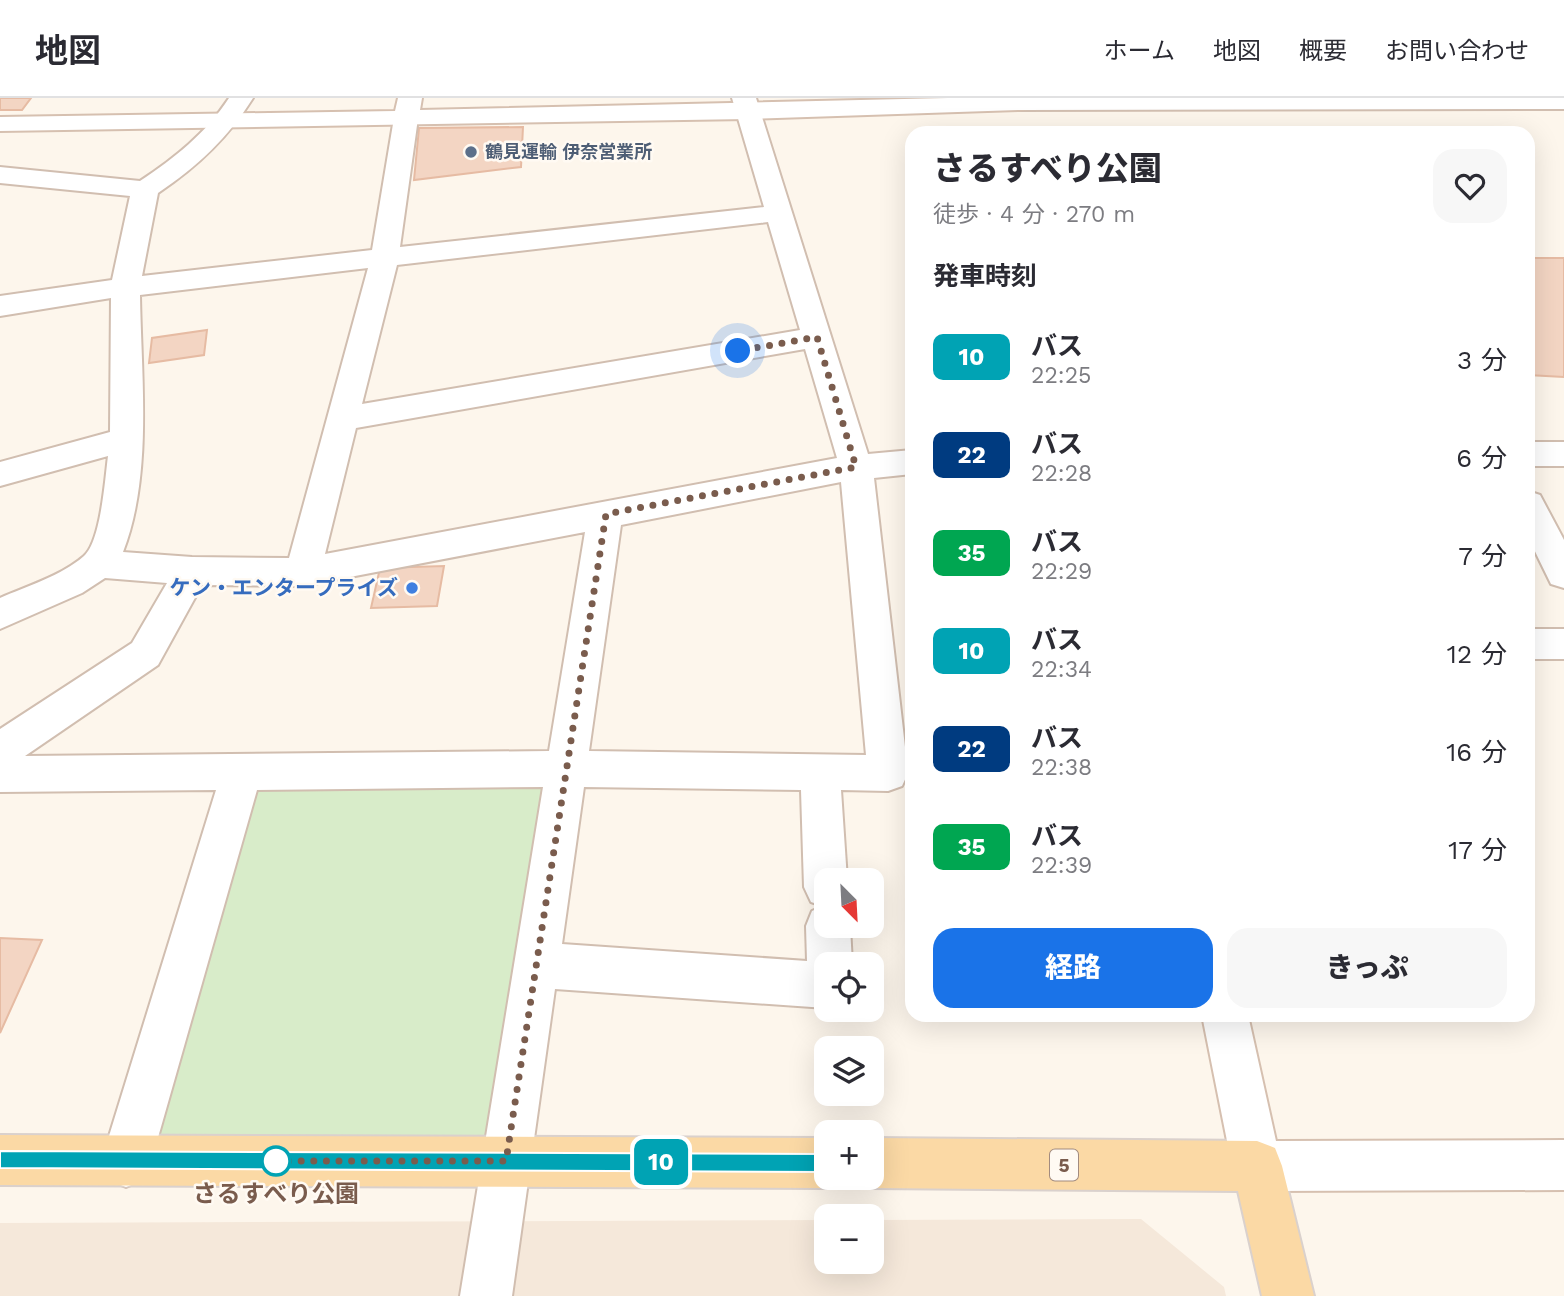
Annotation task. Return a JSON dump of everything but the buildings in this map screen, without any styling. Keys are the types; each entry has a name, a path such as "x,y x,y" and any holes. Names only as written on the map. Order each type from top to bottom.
{"main road":[{"path":"0,1160 814,1163"},
{"name":"5","path":"884,1163 1257,1166"},
{"path":"1257,1166 1288,1296"}],"street":[{"path":"0,124 234,109 746,105 1321,108 1457,100 1564,102"},
{"path":"0,774 567,769 888,772 856,467 746,105"},
{"path":"303,572 385,256 408,108"},
{"path":"0,175 145,189 189,161 234,109"},
{"path":"100,564 116,525 126,439 125,287 145,189"},
{"path":"0,306 125,287 385,256 780,213"},
{"path":"343,419 817,337"},
{"path":"0,474 126,439"},
{"path":"1535,454 1564,454"},
{"path":"0,614 69,583 100,564 192,571 303,572 856,467 905,463"},
{"path":"486,1296 606,514"},
{"path":"1535,518 1564,574"},
{"path":"0,751 145,653 192,571"},
{"path":"1535,643 1564,644"},
{"path":"126,1161 242,771"},
{"path":"820,772 825,868"},
{"path":"536,965 814,984"},
{"path":"1226,1022 1257,1166 1564,1165"}],"shaded area":[{"path":"1141,1219 1224,1287 1226,1296 0,1296 0,1223 814,1220 814,1274 884,1274 884,1220"}],"green space":[{"path":"567,769 506,1161 126,1162 242,771"}],"bus line":[{"name":"10","path":"0,1160 814,1163"}],"place":[{"name":"鶴見運輸 伊奈営業所","path":"471,152"},
{"name":"ケン・エンタープライズ","path":"412,588"},
{"name":"さるすべり公園","path":"276,1161"}],"route":[{"path":"276,1161 506,1161 606,514 856,467 817,337 738,351"}]}
